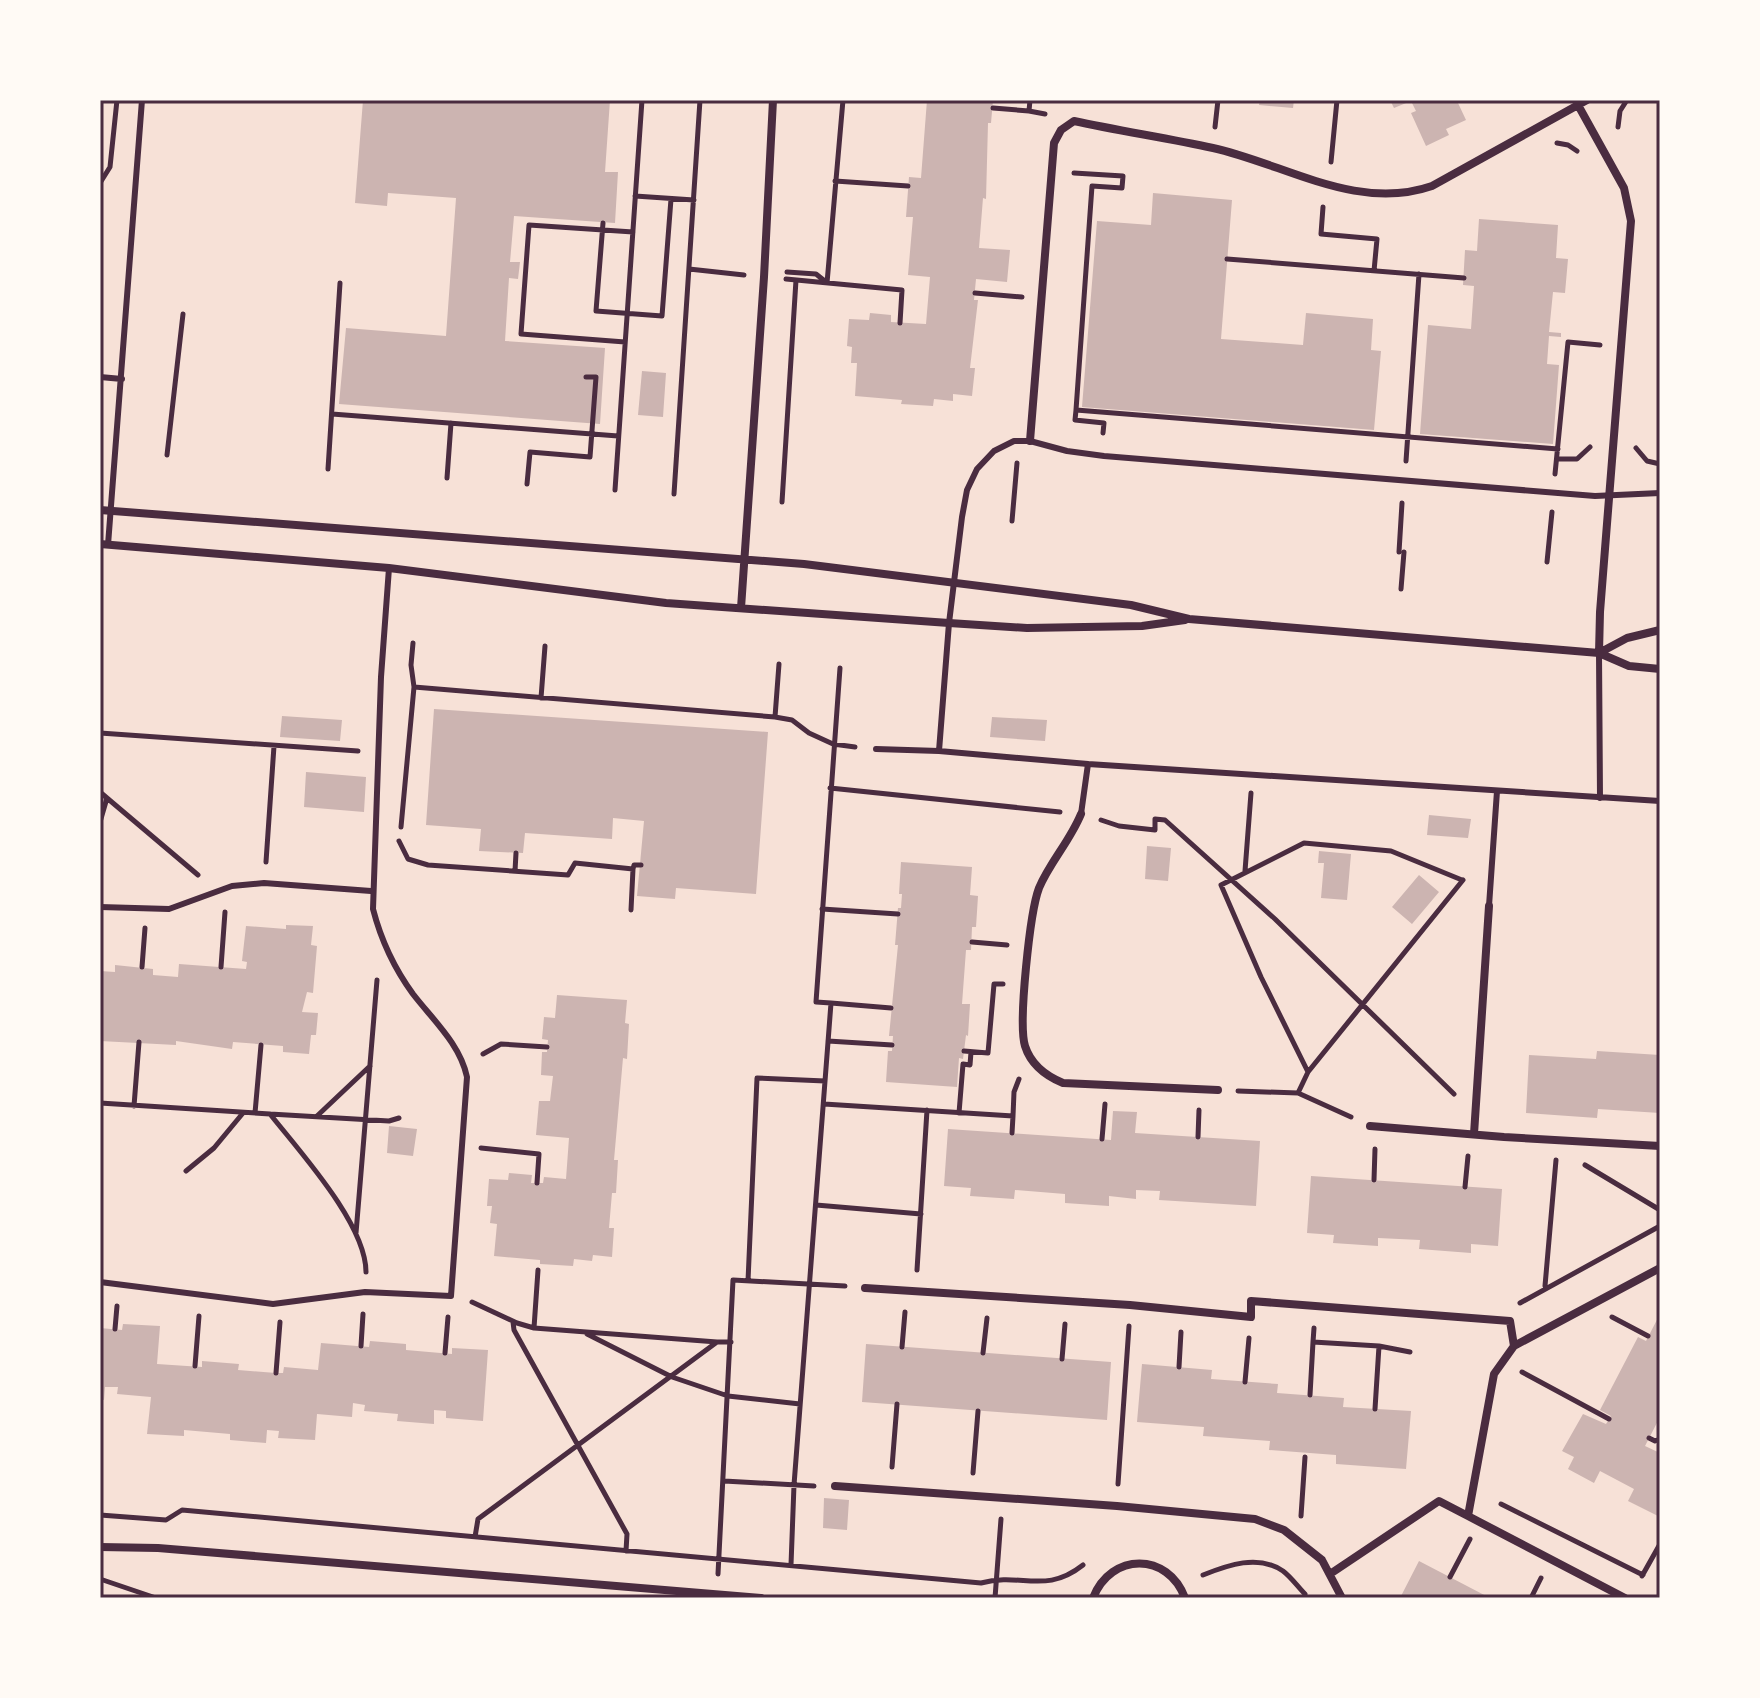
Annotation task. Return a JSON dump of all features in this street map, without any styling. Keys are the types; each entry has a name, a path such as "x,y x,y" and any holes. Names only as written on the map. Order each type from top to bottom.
{"street":[{"path":"741,608 773,100"},
{"path":"1030,441 1054,143 1061,130 1074,121 1235,154 1349,190 1385,195 1420,190 1443,180 1583,102 1624,188 1631,215 1599,653"},
{"path":"100,510 744,560 954,582 1131,605 1189,619 1599,653 1629,666 1660,669"},
{"path":"104,544 389,568 666,603 949,623 1027,628 1142,626 1189,619"},
{"path":"1599,653 1627,638 1660,630"},
{"path":"1081,814 1035,899 1028,946 1023,1035 1030,1056 1053,1079 1075,1084 1218,1090"},
{"path":"1474,1134 1489,906"},
{"path":"1373,1126 1660,1146"},
{"path":"1468,1516 1494,1374 1514,1346 1660,1268"},
{"path":"865,1288 1130,1305 1251,1317 1251,1301 1510,1321 1514,1346"},
{"path":"835,1486 1255,1519 1284,1530 1322,1560 1342,1598"},
{"path":"1330,1574 1439,1501 1625,1598"},
{"path":"100,1547 174,1549 761,1598"},
{"path":"1093,1598 1100,1583 1114,1571 1141,1563 1167,1572 1179,1585 1185,1598"}],"lane":[{"path":"104,544 111,511 142,100"},
{"path":"100,377 122,379"},
{"path":"939,751 949,623 967,490 977,469 994,451 1014,441 1030,441 1067,451 1104,456 1404,481 1609,496 1660,493"},
{"path":"100,1282 282,1304 365,1292 451,1296 467,1077 465,1065 451,1041 394,966 380,935 371,891 389,568"},
{"path":"1599,653 1600,798"},
{"path":"876,749 1660,801"},
{"path":"1081,814 1088,764"},
{"path":"1489,906 1497,791"},
{"path":"100,907 169,909 226,888 264,883 371,891"}],"path":[{"path":"100,183 110,167 117,100"},
{"path":"615,490 642,100"},
{"path":"674,494 700,100"},
{"path":"827,283 843,100"},
{"path":"1329,184 1337,100"},
{"path":"993,108 1029,111"},
{"path":"1548,145 1568,145 1584,159"},
{"path":"1067,172 1123,176 1122,188 1092,186 1075,420 1104,423 1103,434 1094,433"},
{"path":"835,181 908,186"},
{"path":"635,196 694,200"},
{"path":"603,223 596,311 662,316 671,199"},
{"path":"1337,205 1324,203 1321,234 1377,239 1374,271"},
{"path":"625,342 521,334 529,225 633,232"},
{"path":"1227,259 1464,278"},
{"path":"689,269 749,275"},
{"path":"780,271 816,274 827,283"},
{"path":"1401,589 1404,481 1419,274"},
{"path":"782,502 794,280 902,290 900,323"},
{"path":"328,469 340,283"},
{"path":"975,293 1041,299"},
{"path":"167,455 183,314"},
{"path":"1547,562 1568,342 1600,345 1601,330"},
{"path":"527,484 530,452 590,457 596,377 586,377"},
{"path":"1076,410 1558,449"},
{"path":"332,414 618,436"},
{"path":"447,478 451,423"},
{"path":"1557,459 1572,461 1581,457 1592,440"},
{"path":"1012,521 1017,462 1026,459"},
{"path":"413,643 411,665 414,687 399,843 408,859 568,875 575,863 633,869"},
{"path":"541,698 545,646"},
{"path":"775,717 779,664"},
{"path":"840,668 816,1002 891,1008"},
{"path":"414,687 775,717 792,720 809,733 833,744 876,749"},
{"path":"100,733 380,752"},
{"path":"264,883 274,746"},
{"path":"1245,872 1253,775"},
{"path":"830,788 1081,814 1119,826 1155,830 1155,819 1165,820 1282,926 1475,1114"},
{"path":"100,792 217,891"},
{"path":"100,822 107,798"},
{"path":"1298,1093 1308,1072 1493,842"},
{"path":"1308,1072 1261,977 1221,885 1304,843 1391,851 1462,880"},
{"path":"515,871 516,853"},
{"path":"631,910 633,869 634,865 641,865"},
{"path":"221,967 226,888"},
{"path":"822,909 898,914"},
{"path":"142,967 147,910"},
{"path":"356,1234 380,935"},
{"path":"972,942 1028,946"},
{"path":"959,1113 963,1064 970,1065 967,1052 988,1053 994,984 1026,984"},
{"path":"791,1565 794,1485 831,1003"},
{"path":"828,1041 892,1045"},
{"path":"134,1106 139,1042"},
{"path":"465,1065 501,1044 547,1047"},
{"path":"255,1113 261,1045"},
{"path":"1012,1133 1014,1092 1030,1056"},
{"path":"316,1116 370,1066"},
{"path":"748,1281 757,1078 825,1081"},
{"path":"1102,1139 1107,1086"},
{"path":"1218,1090 1298,1093 1373,1126 1374,1180"},
{"path":"100,1103 367,1120 399,1118"},
{"path":"824,1104 1013,1116"},
{"path":"902,1347 921,1214 927,1110"},
{"path":"186,1171 214,1148 244,1112"},
{"path":"270,1114 315,1170 356,1234 366,1256 361,1346"},
{"path":"1558,1141 1565,1153 1660,1210"},
{"path":"1545,1287 1558,1141"},
{"path":"462,1146 539,1154 537,1183"},
{"path":"816,1205 921,1214"},
{"path":"1510,1321 1516,1305 1660,1226"},
{"path":"534,1328 538,1270"},
{"path":"716,1595 733,1280 865,1288"},
{"path":"195,1366 201,1296"},
{"path":"445,1353 451,1296 482,1305 534,1328 731,1342"},
{"path":"983,1353 989,1296"},
{"path":"1062,1359 1067,1301"},
{"path":"276,1373 282,1304"},
{"path":"1117,1506 1130,1305"},
{"path":"1590,1306 1648,1336"},
{"path":"1179,1367 1182,1310"},
{"path":"115,1329 116,1315"},
{"path":"1245,1382 1251,1317"},
{"path":"513,1321 514,1330 627,1534 626,1551"},
{"path":"582,1331 672,1377 728,1396 800,1404"},
{"path":"1310,1395 1313,1339 1410,1352"},
{"path":"475,1537 478,1519 717,1342"},
{"path":"1375,1409 1379,1346"},
{"path":"1503,1362 1609,1419"},
{"path":"890,1490 897,1404"},
{"path":"972,1496 978,1411"},
{"path":"1649,1438 1655,1441 1660,1439"},
{"path":"1293,1536 1302,1515 1305,1457"},
{"path":"724,1481 835,1486"},
{"path":"1472,1495 1509,1507 1643,1575"},
{"path":"995,1598 1003,1498"},
{"path":"100,1515 166,1520 182,1510 981,1583 995,1580 1046,1582 1068,1577 1091,1559"},
{"path":"1450,1577 1479,1522"},
{"path":"1650,1562 1660,1544"},
{"path":"1203,1575 1229,1564 1248,1562 1267,1565 1282,1571 1305,1594"},
{"path":"1195,1568 1203,1575 1205,1585"},
{"path":"100,1579 156,1598"}],"building":[{"path":"363,100 610,100 605,172 618,172 615,223 514,216 510,262 520,262 518,279 509,278 505,341 605,348 600,424 339,404 346,328 446,336 456,198 388,193 387,206 355,203"},
{"path":"927,100 993,100 991,123 988,123 986,199 983,198 979,248 1010,250 1007,282 976,279 974,300 978,300 970,368 975,368 972,396 953,394 953,401 934,399 933,406 855,396 857,363 851,363 852,347 847,346 849,319 869,320 870,313 891,315 891,322 926,324 930,277 908,275 913,217 906,217 909,177 921,178"},
{"path":"1260,100 1294,100 1293,108 1259,105"},
{"path":"1390,100 1464,100 1458,103 1466,120 1446,129 1449,135 1426,146 1411,113 1416,111 1411,101 1394,108"},
{"path":"1153,193 1232,200 1221,339 1303,345 1306,313 1373,319 1371,350 1381,351 1374,430 1082,407 1097,221 1151,225"},
{"path":"1479,219 1558,225 1556,258 1568,259 1565,293 1553,292 1549,332 1561,333 1561,337 1549,336 1547,364 1559,365 1553,444 1420,434 1428,325 1471,329 1474,286 1463,285 1465,250 1477,251"},
{"path":"642,371 666,373 663,417 638,415"},
{"path":"434,709 768,732 756,894 676,888 675,899 637,896 644,821 613,818 612,839 525,833 523,853 479,851 481,829 426,825"},
{"path":"282,716 342,720 340,741 280,737"},
{"path":"992,717 1047,720 1045,741 990,737"},
{"path":"306,772 366,777 364,812 304,807"},
{"path":"1429,815 1471,819 1468,838 1427,835"},
{"path":"1147,846 1171,848 1168,881 1145,879"},
{"path":"1319,851 1351,854 1347,900 1321,898 1324,863 1318,863"},
{"path":"901,862 972,867 970,895 978,896 976,927 972,927 971,950 966,950 962,1004 970,1004 968,1036 963,1059 959,1058 957,1087 886,1082 888,1051 892,1051 893,1036 889,1036 898,945 895,945 898,908 901,908 902,894 899,894"},
{"path":"1419,875 1439,892 1412,924 1392,907"},
{"path":"286,925 313,926 311,945 317,946 313,993 307,992 302,1012 318,1013 316,1035 311,1035 309,1054 283,1052 283,1046 233,1042 232,1049 176,1041 176,1045 100,1041 100,971 115,972 115,965 153,969 153,975 178,977 179,964 246,969 247,962 242,961 246,926 286,929"},
{"path":"557,995 627,1000 625,1023 629,1024 614,1160 618,1160 616,1193 612,1193 609,1228 614,1228 612,1257 593,1255 592,1261 574,1259 573,1266 494,1256 497,1224 490,1223 492,1206 487,1206 489,1179 508,1180 509,1173 532,1175 531,1183 543,1183 544,1177 566,1179 569,1138 536,1135 539,1101 550,1101 553,1076 541,1075 542,1052 547,1052 548,1040 542,1039 544,1017 555,1018"},
{"path":"1597,1051 1660,1055 1660,1113 1598,1109 1597,1118 1526,1113 1529,1055 1596,1059"},
{"path":"1113,1111 1137,1112 1135,1133 1260,1141 1256,1206 1159,1200 1160,1191 1136,1190 1136,1199 1109,1196 1109,1206 1065,1203 1065,1194 1015,1190 1014,1199 970,1196 971,1188 944,1186 948,1129 1111,1140"},
{"path":"389,1126 417,1129 413,1156 387,1153"},
{"path":"1311,1176 1502,1189 1498,1246 1471,1244 1471,1253 1419,1249 1420,1240 1378,1238 1378,1246 1333,1243 1334,1235 1307,1233"},
{"path":"1660,1314 1660,1417 1645,1446 1660,1453 1660,1517 1628,1501 1634,1489 1600,1471 1594,1483 1568,1469 1574,1457 1562,1451 1583,1414 1606,1424 1611,1416 1600,1410 1638,1337 1646,1341"},
{"path":"123,1324 160,1326 157,1364 202,1367 202,1361 239,1364 238,1370 276,1373 283,1373 284,1367 318,1370 321,1343 369,1347 370,1341 406,1344 406,1350 452,1354 452,1348 488,1350 483,1421 446,1418 446,1411 434,1410 434,1424 397,1421 398,1414 364,1411 365,1405 353,1403 352,1417 317,1414 315,1440 278,1438 279,1431 267,1430 266,1443 230,1440 230,1434 184,1430 184,1436 147,1434 151,1397 117,1394 118,1387 105,1387 104,1400 100,1399 100,1328 122,1330"},
{"path":"866,1344 1111,1362 1107,1420 862,1402"},
{"path":"1142,1364 1212,1370 1211,1379 1278,1384 1277,1393 1344,1398 1343,1407 1411,1411 1406,1469 1336,1464 1336,1455 1269,1450 1270,1441 1203,1436 1204,1427 1137,1422"},
{"path":"824,1498 849,1500 847,1530 823,1528"},
{"path":"1419,1561 1490,1598 1400,1598"}]}
